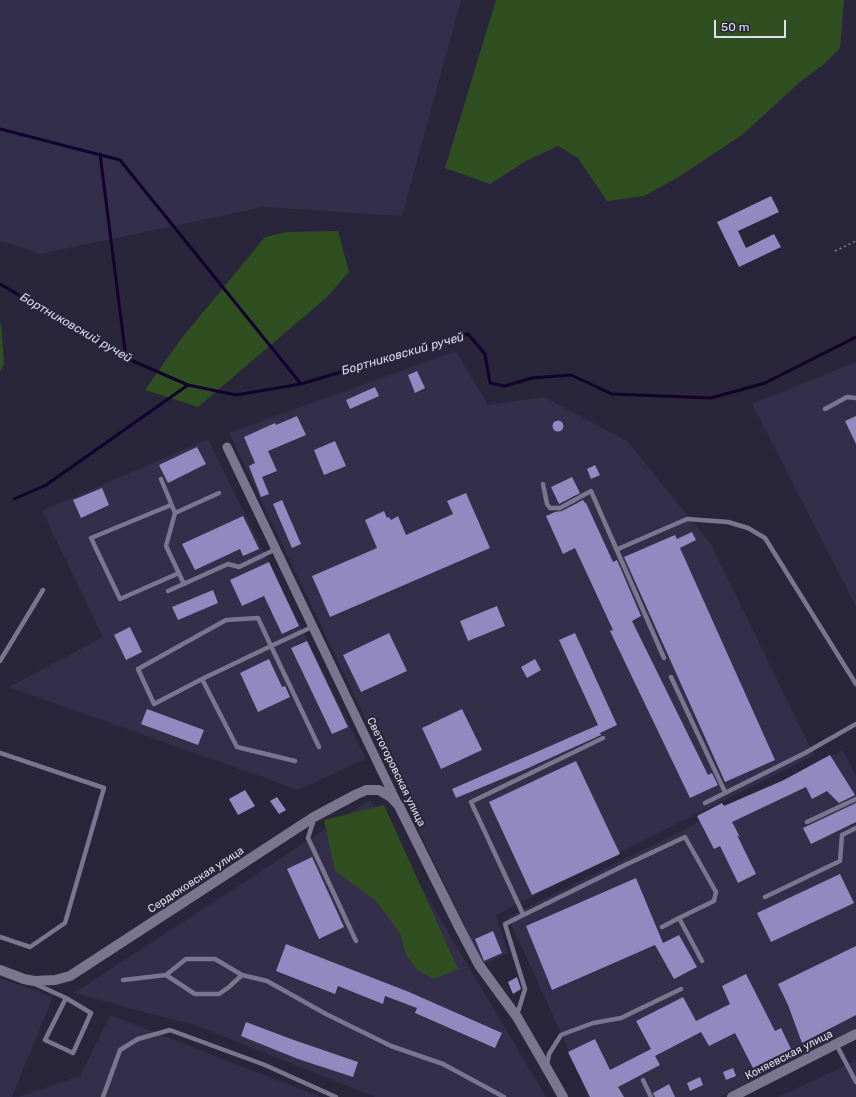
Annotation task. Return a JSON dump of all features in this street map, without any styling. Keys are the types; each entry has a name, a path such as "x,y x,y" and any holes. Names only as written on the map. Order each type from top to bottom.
{"street":[{"name":"Светогоровская улица","path":"227,447 312,627 460,929 479,965 516,1017 563,1097"},
{"name":"Сердюковская улица","path":"0,970 24,979 45,982 70,976 314,817 355,795 366,790 379,790 392,797 399,806"},
{"name":"Коняевская улица","path":"732,1097 856,1034"}],"lane":[{"path":"824,409 848,397 856,398"},
{"path":"161,479 175,513 166,546 184,584"},
{"path":"543,484 546,504 550,508 560,508 592,491 664,658"},
{"path":"175,513 219,493"},
{"path":"171,505 91,538 120,599 179,573"},
{"path":"618,549 687,519 728,522 748,528 765,538 856,684"},
{"path":"168,591 228,564 239,567 276,550"},
{"path":"0,661 43,590"},
{"path":"312,627 271,646 202,679 154,704 138,669 226,620 258,618 271,646 319,747"},
{"path":"672,676 725,792"},
{"path":"202,679 237,747 295,762"},
{"path":"705,803 805,753 856,724"},
{"path":"523,914 471,802 603,738"},
{"path":"0,752 104,788 65,923 30,947 0,937"},
{"path":"807,822 856,799"},
{"path":"314,817 308,838 356,941"},
{"path":"765,897 840,861 842,835 856,828"},
{"path":"516,1017 525,989 505,924 685,837 716,892 714,901 662,927"},
{"path":"679,918 702,961"},
{"path":"123,980 166,974 186,959 215,959 242,974 267,981 332,1017 391,1046 443,1064 504,1097"},
{"path":"166,974 195,994 219,994 229,987 242,974"},
{"path":"24,979 66,998 91,1013 73,1052 45,1040 66,998"},
{"path":"546,1067 549,1054 562,1036 566,1033 593,1023 621,1018 681,989"},
{"path":"103,1097 120,1050 138,1039 170,1030 265,1065 336,1097"},
{"path":"836,1044 856,1082"},
{"path":"643,1080 651,1097"}],"path":[{"path":"835,250 856,240"}],"shaded area":[{"path":"0,0 461,0 402,216 264,207 40,254 0,241"},
{"path":"456,351 488,405 544,397 627,441 711,544 814,755 496,915 508,953 483,965 229,433"},
{"path":"856,362 856,607 752,404"},
{"path":"208,439 366,759 298,790 9,687 103,637 42,511"},
{"path":"843,750 856,776 856,1028 720,1097 588,1097 565,1042 508,917"},
{"path":"370,800 546,1097 375,1097 200,1027 74,993"},
{"path":"0,978 53,997 12,1097 0,1097"},
{"path":"110,1015 321,1097 18,1097 80,1076"},
{"path":"856,1060 856,1097 778,1097 836,1070"}],"green space":[{"path":"496,0 844,0 840,48 823,65 800,82 742,135 677,178 644,196 607,201 578,158 558,146 526,161 490,184 445,168"},
{"path":"338,231 349,272 327,297 198,407 145,390 181,339 265,237 287,232"},
{"path":"0,323 4,364 0,372"},
{"path":"384,805 458,969 434,979 416,969 406,954 400,933 376,901 335,871 324,820"}],"building":[{"path":"771,196 779,212 738,231 746,248 774,234 781,247 739,267 717,222"},
{"path":"417,371 425,388 415,393 408,375"},
{"path":"375,387 379,396 350,409 346,400"},
{"path":"297,416 306,435 268,451 277,471 262,477 269,494 261,497 249,466 255,463 244,437 275,423 276,425"},
{"path":"856,416 856,444 845,421"},
{"path":"558,420 562,422 564,426 562,430 558,432 554,430 552,426 554,422"},
{"path":"335,441 346,466 324,475 314,450"},
{"path":"197,447 206,464 168,483 159,465"},
{"path":"595,465 600,475 591,479 587,469"},
{"path":"572,477 580,493 559,504 551,487"},
{"path":"102,488 109,505 81,518 73,500"},
{"path":"466,493 490,548 330,617 312,576 377,548 365,520 384,511 387,518 389,517 391,520 398,516 406,535 453,514 447,501"},
{"path":"282,500 301,544 292,548 273,504"},
{"path":"583,500 586,503 613,562 617,560 641,616 632,621 708,775 712,773 718,785 690,798 610,631 613,630 575,548 563,554 546,516 562,511"},
{"path":"243,516 259,549 243,556 240,549 195,570 182,544"},
{"path":"692,532 696,540 680,548 775,760 725,782 624,557 675,535 677,539"},
{"path":"269,562 299,626 282,634 264,596 242,606 230,580"},
{"path":"213,590 218,603 178,620 172,607"},
{"path":"497,606 505,626 468,641 460,621"},
{"path":"130,627 142,652 126,660 114,635"},
{"path":"389,633 407,671 361,692 343,655"},
{"path":"575,633 617,725 600,733 601,735 526,769 456,798 452,789 598,725 559,640"},
{"path":"307,641 348,727 332,734 291,648"},
{"path":"269,659 282,687 285,686 290,697 258,712 240,673"},
{"path":"535,659 541,670 527,678 521,667"},
{"path":"147,709 204,730 198,745 141,724"},
{"path":"462,709 482,750 441,769 422,728"},
{"path":"830,755 855,795 839,803 827,791 812,799 806,787 732,822 756,874 738,883 720,846 714,849 697,816 722,803 724,806 784,780"},
{"path":"576,761 620,854 532,895 489,802"},
{"path":"245,790 255,806 238,815 229,799"},
{"path":"277,797 286,810 279,814 270,801"},
{"path":"856,803 856,822 811,844 803,828"},
{"path":"312,857 344,927 319,939 287,869"},
{"path":"840,874 854,903 771,942 757,913"},
{"path":"636,878 663,943 679,935 697,967 674,979 655,945 552,990 526,926"},
{"path":"493,931 502,953 484,961 475,939"},
{"path":"286,944 409,992 502,1033 495,1048 415,1013 417,1008 385,996 383,1004 338,986 335,994 276,971"},
{"path":"856,946 856,1015 802,1043 788,1005 778,984"},
{"path":"746,974 775,1031 781,1028 791,1049 753,1068 735,1033 709,1046 701,1032 655,1056 660,1065 618,1087 624,1097 590,1097 568,1052 595,1039 610,1070 651,1049 636,1021 683,997 696,1021 730,1004 722,986"},
{"path":"517,977 521,989 513,994 508,982"},
{"path":"246,1022 358,1062 353,1077 298,1059 241,1036"},
{"path":"733,1068 736,1076 726,1080 723,1072"},
{"path":"700,1077 703,1085 690,1091 687,1083"},
{"path":"669,1084 675,1097 655,1097 653,1093"}],"waterway":[{"path":"0,129 120,160 301,384"},
{"path":"100,154 126,358"},
{"name":"Бортниковский ручей","path":"0,284 126,358 188,385 236,395 301,384 468,334 485,354 490,383 505,386 532,378 571,375 612,394 711,398 765,383 856,337"},
{"path":"14,499 46,485 188,385"}]}
